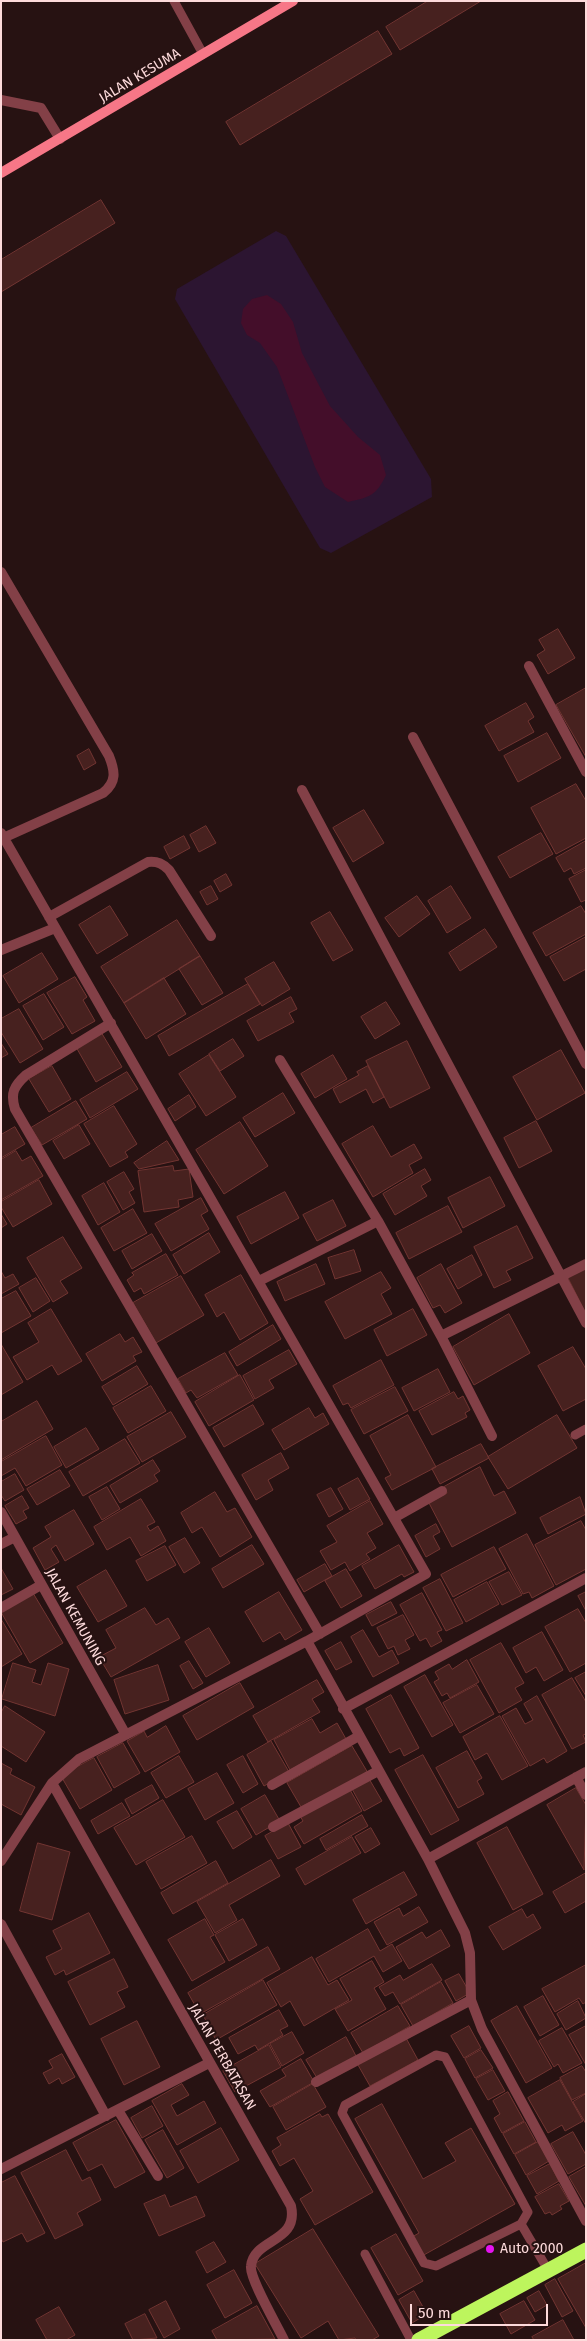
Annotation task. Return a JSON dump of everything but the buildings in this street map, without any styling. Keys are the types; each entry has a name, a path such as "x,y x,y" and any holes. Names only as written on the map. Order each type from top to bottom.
{"highway":[{"path":"419,2340 586,2250"}],"street":[{"name":"JALAN KESUMA","path":"1,173 293,1"},
{"path":"1,100 41,108 60,139"},
{"path":"1,572 109,756 115,778 111,787 103,793 2,836 426,1574 307,1641 79,1759 52,1783 1,1861"},
{"path":"529,666 586,772"},
{"path":"413,737 586,1064"},
{"path":"302,790 586,1323"},
{"path":"49,917 117,878 148,862 154,861 164,865 169,870 211,936"},
{"path":"1,950 55,928"},
{"path":"110,1023 26,1075 16,1085 13,1092 15,1109 320,1634"},
{"path":"280,1060 378,1221 441,1336 492,1436"},
{"path":"259,1281 378,1221"},
{"path":"441,1336 586,1264"},
{"path":"394,1518 442,1491"},
{"name":"JALAN KEMUNING","path":"1,1512 40,1585 126,1735"},
{"path":"1,1544 15,1537"},
{"path":"343,1709 586,1578"},
{"path":"1,1608 40,1585"},
{"path":"307,1641 343,1709 428,1859 468,1941 471,2000 491,2048 586,2221"},
{"path":"272,1785 359,1736"},
{"path":"273,1827 378,1771"},
{"path":"428,1859 586,1772"},
{"path":"576,1777 586,1795"},
{"name":"JALAN PERBATASAN","path":"52,1783 291,2206 292,2219 288,2230 257,2254 250,2265 253,2277 284,2340"},
{"path":"1,1924 106,2116"},
{"path":"316,2082 471,2000"},
{"path":"1,2169 209,2063"},
{"path":"118,2110 158,2176"}],"lane":[{"path":"174,1 203,54"},
{"path":"575,1435 586,1429"},
{"path":"436,2055 442,2055 526,2208 527,2217 521,2224 436,2266 427,2265 343,2116 343,2108 436,2055"},
{"path":"521,2224 548,2270"},
{"path":"364,2254 411,2340"}],"shaded area":[{"path":"276,231 286,236 431,479 432,497 331,553 320,548 175,299 177,289"},
{"path":"267,295 281,304 293,322 302,353 330,406 358,437 380,455 386,475 379,487 367,497 348,502 325,487 315,467 277,367 260,343 247,335 241,323 243,309 252,299"}],"place":[{"name":"Auto 2000","path":"490,2249"}]}
